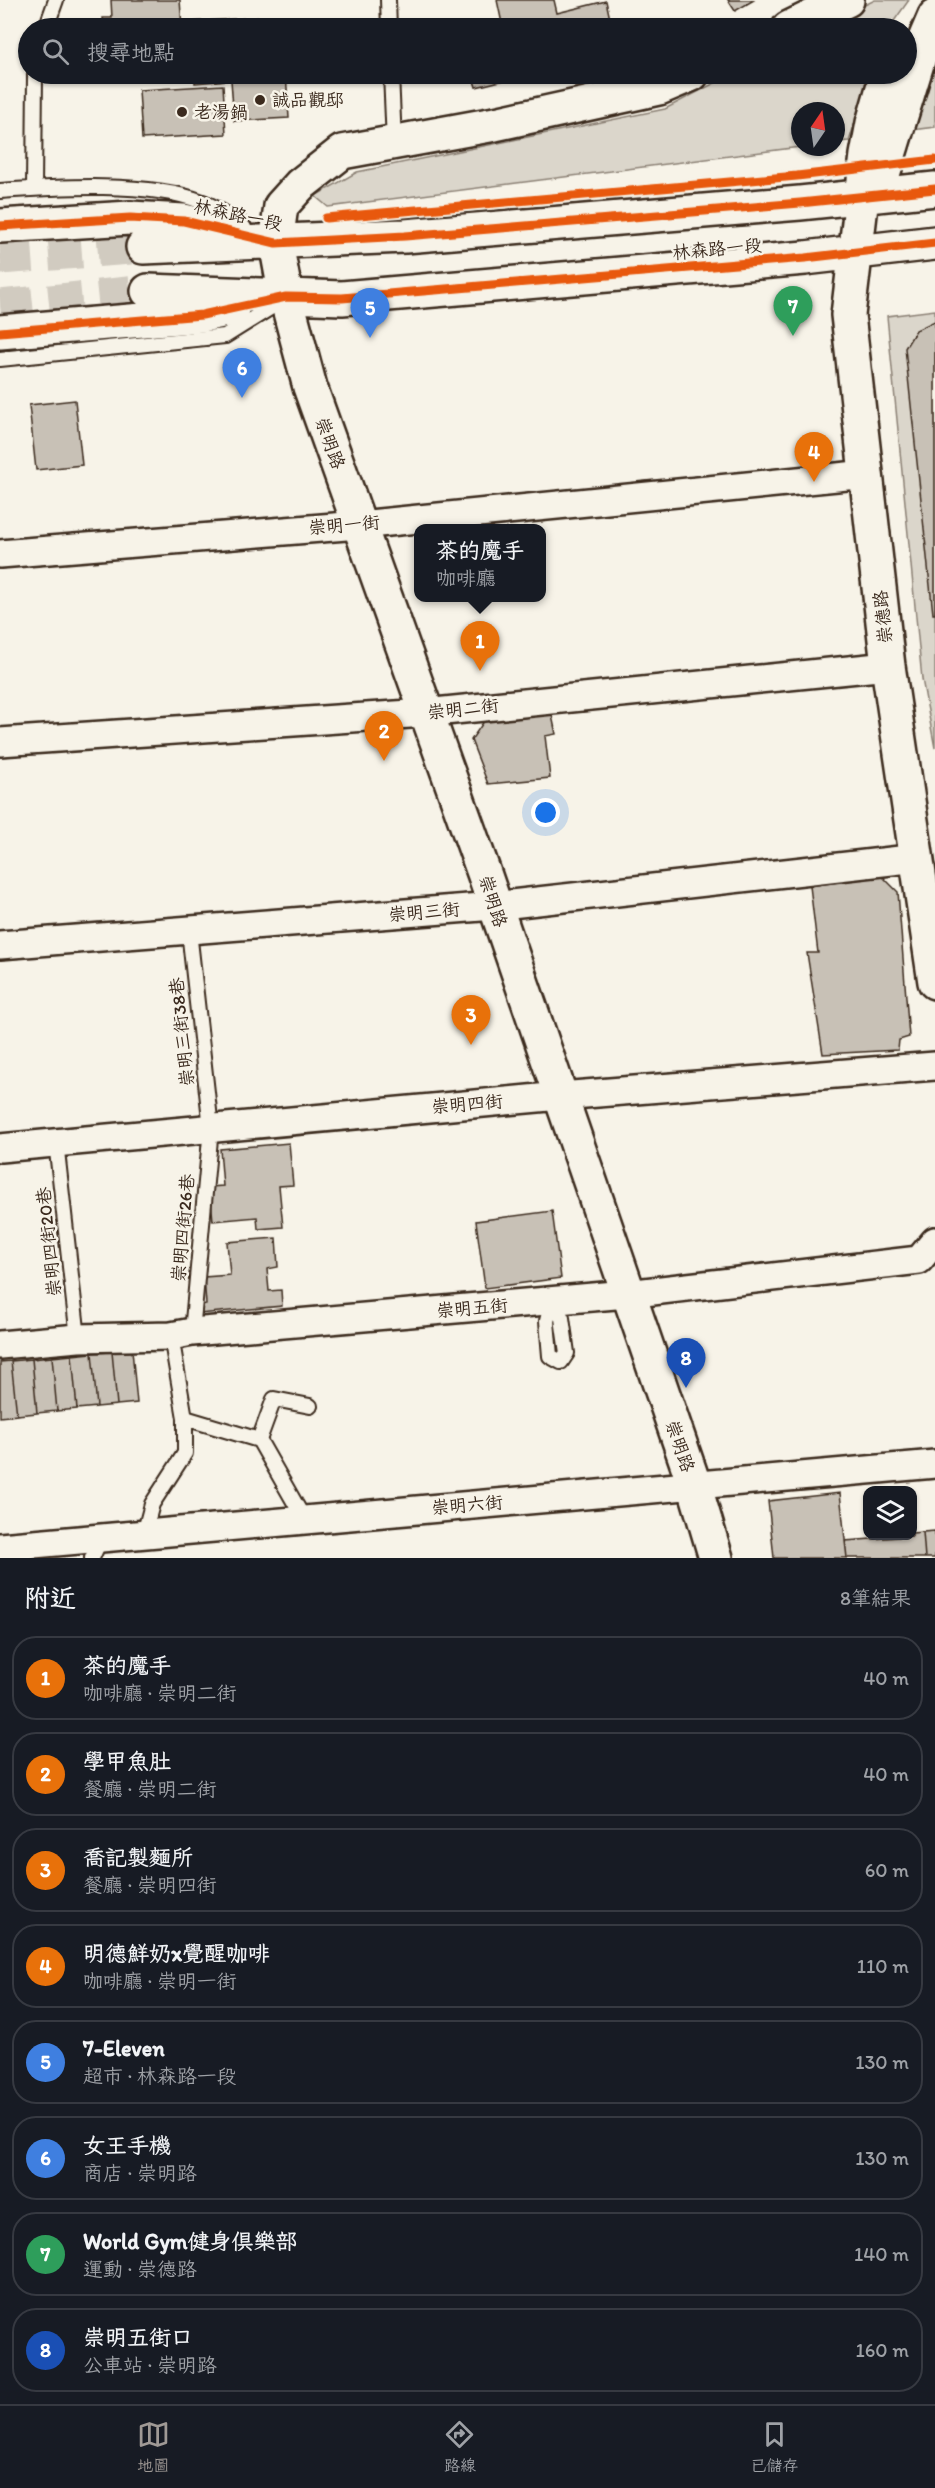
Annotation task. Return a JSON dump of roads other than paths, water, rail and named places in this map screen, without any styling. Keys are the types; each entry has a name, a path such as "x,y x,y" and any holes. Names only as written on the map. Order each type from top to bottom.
{"street":[{"path":"810,18 847,0"},
{"path":"913,18 926,0"},
{"path":"917,61 935,16"},
{"name":"崇明路","path":"668,84 659,88 342,152 300,185 281,206 276,243 286,297 310,387 561,1096 694,1484 716,1558"},
{"path":"869,196 873,123 884,84"},
{"path":"869,196 909,84"},
{"name":"林森路一段","path":"143,248 417,236 935,189"},
{"name":"崇德路","path":"869,196 855,251 848,315 888,666 935,982"},
{"name":"林森路一段","path":"0,226 130,218 184,220 276,243"},
{"name":"林森路一段","path":"148,291 342,298 805,258 935,243"},
{"name":"林森路一段","path":"0,332 202,315 286,297"},
{"name":"崇明一街","path":"0,554 359,525 867,474"},
{"name":"崇明二街","path":"0,742 425,713 888,666"},
{"name":"崇明三街","path":"0,945 494,906 918,858"},
{"name":"崇明四街","path":"0,1148 561,1096 935,1066"},
{"name":"崇明五街","path":"0,1345 78,1338 182,1334 627,1294 919,1260 935,1241"},
{"name":"崇明六街","path":"0,1547 97,1548 144,1534 935,1464"}],"lane":[{"path":"50,18 56,0"},
{"path":"388,0 389,18"},
{"path":"34,189 35,84"},
{"path":"391,84 393,143"},
{"path":"0,191 147,188 203,202 276,243"},
{"path":"0,359 225,336 286,297"},
{"name":"崇明三街38巷","path":"189,931 211,1128"},
{"name":"崇明四街26巷","path":"144,1534 152,1504 185,1453 182,1334 211,1128"},
{"name":"崇明四街20巷","path":"56,1142 78,1338"},
{"path":"259,1440 274,1399 310,1406"},
{"path":"184,1418 259,1440 304,1520"}],"tunnel":[{"path":"0,258 143,247"},
{"path":"0,306 148,291"}],"place":[{"name":"誠品觀邸","path":"260,100"},
{"name":"老湯鍋","path":"182,112"},
{"name":"World Gym健身俱樂部","path":"793,336"},
{"name":"7-Eleven","path":"370,338"},
{"name":"女王手機","path":"242,398"},
{"name":"明德鮮奶x覺醒咖啡","path":"814,482"},
{"name":"茶的魔手","path":"480,671"},
{"name":"學甲魚肚","path":"384,761"},
{"name":"喬記製麵所","path":"471,1045"},
{"name":"崇明五街口","path":"686,1388"}]}
